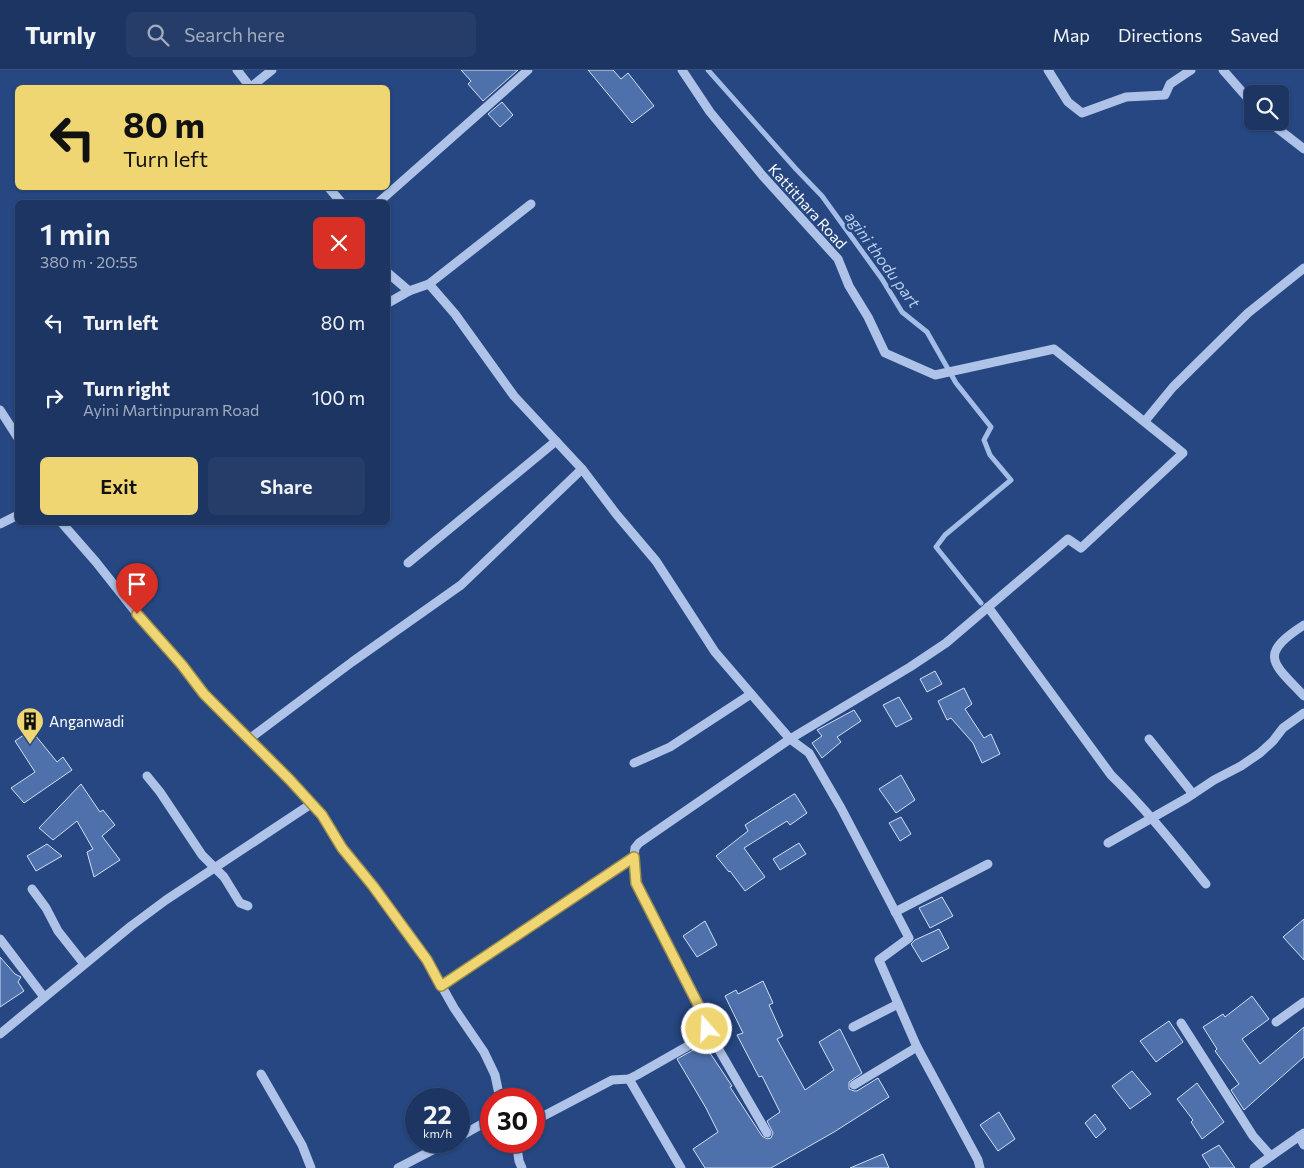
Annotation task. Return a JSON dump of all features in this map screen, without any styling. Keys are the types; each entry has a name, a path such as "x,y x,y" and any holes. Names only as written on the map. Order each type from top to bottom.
{"street":[{"path":"237,70 249,85"},
{"path":"253,85 272,70"},
{"path":"381,200 528,70"},
{"name":"Kattithara Road","path":"682,70 710,112 762,175 838,259 849,286 868,317 885,352 935,375 1054,349 1145,421"},
{"path":"1048,70 1068,102 1082,112 1126,98 1165,95 1170,84 1191,70"},
{"path":"1223,70 1244,94"},
{"path":"1279,130 1304,150"},
{"path":"331,190 339,200"},
{"path":"390,302 409,291 428,284 531,204"},
{"path":"768,1133 707,1029 706,1020 636,883 635,848 645,838 790,739 910,667 946,643 1068,539 1081,548 1183,453 1145,421 1173,387 1248,313 1304,268"},
{"path":"390,275 409,291"},
{"path":"428,284 455,314 514,396 582,469 617,515 656,561 715,652 790,739 808,753 813,761 842,808 909,938 879,960 917,1048 978,1160 980,1168"},
{"path":"0,410 15,433"},
{"path":"408,563 556,441"},
{"path":"249,739 460,585 582,469"},
{"path":"0,524 15,516"},
{"path":"64,525 96,562 149,629 182,665 204,694 290,780 322,815 342,848 373,886 427,960 454,1008 484,1052 495,1075 498,1088"},
{"path":"988,607 1112,775 1151,817 1206,884"},
{"path":"1304,625 1293,632 1276,648 1273,658 1276,666 1304,696"},
{"path":"634,762 670,746 751,694"},
{"path":"1108,843 1260,753 1283,728 1304,713"},
{"path":"1149,738 1193,794"},
{"path":"147,776 160,792 190,838 214,868 224,877 240,903 248,906"},
{"path":"0,1034 152,910 311,804"},
{"path":"441,986 634,857"},
{"path":"895,912 988,864"},
{"path":"32,889 46,908 58,932 84,964"},
{"path":"0,939 44,997"},
{"path":"1276,1022 1304,1002"},
{"path":"854,1027 898,1004"},
{"path":"1181,1023 1253,1136 1271,1156"},
{"path":"545,1115 612,1080 629,1079 702,1038 707,1029"},
{"path":"854,1085 917,1048"},
{"path":"262,1074 302,1145 311,1168"},
{"path":"629,1079 681,1168"},
{"path":"1254,1168 1301,1134 1304,1145"},
{"path":"398,1168 427,1153"},
{"path":"517,1153 518,1161 522,1168"}],"building":[{"path":"461,70 518,70 483,101 468,84 471,81"},
{"path":"588,70 613,70 621,79 628,73 654,106 632,123"},
{"path":"502,102 513,115 500,127 488,114"},
{"path":"935,671 942,684 927,692 920,679"},
{"path":"964,688 972,704 965,709 984,738 991,734 1000,754 982,763 973,743 951,718 947,720 938,701"},
{"path":"899,697 912,719 896,727 883,705"},
{"path":"854,710 861,721 837,737 841,742 822,758 812,743 822,736 817,730"},
{"path":"31,730 57,762 63,757 72,770 24,803 11,788 35,772 15,741"},
{"path":"901,775 915,800 896,813 879,789"},
{"path":"81,784 100,812 103,810 115,825 102,836 120,860 94,877 87,852 93,849 77,821 53,840 39,828"},
{"path":"794,794 807,813 790,825 787,821 744,848 765,877 745,891 716,856 748,831 745,825"},
{"path":"901,817 911,834 900,841 889,823"},
{"path":"799,843 806,854 780,870 773,859"},
{"path":"47,844 62,856 36,871 27,856"},
{"path":"942,897 953,916 930,928 919,908"},
{"path":"1304,919 1304,960 1283,937"},
{"path":"705,921 717,945 697,957 683,936"},
{"path":"939,929 949,948 922,962 911,944 915,940"},
{"path":"0,957 15,974 21,977 18,982 24,991 0,1007"},
{"path":"763,981 773,1003 769,1005 783,1036 777,1039 805,1090 834,1070 819,1042 840,1029 862,1073 849,1082 849,1089 857,1091 878,1078 889,1097 834,1132 771,1168 705,1168 693,1149 718,1132 677,1059 704,1044 762,1136 767,1139 771,1138 773,1133 767,1121 780,1112 762,1076 759,1077 737,1035 743,1033 725,996 736,990 738,994"},
{"path":"1252,996 1269,1019 1242,1039 1260,1064 1304,1027 1304,1057 1244,1110 1231,1090 1239,1084 1215,1051 1217,1049 1203,1027 1223,1014 1225,1017"},
{"path":"1169,1021 1183,1042 1156,1062 1140,1041"},
{"path":"1132,1071 1151,1094 1130,1109 1112,1086"},
{"path":"1197,1083 1224,1122 1202,1139 1191,1122 1193,1120 1177,1099"},
{"path":"999,1112 1015,1139 998,1151 980,1125"},
{"path":"1095,1114 1106,1129 1096,1138 1085,1123"},
{"path":"1219,1145 1235,1168 1210,1168 1202,1155"},
{"path":"883,1154 889,1168 850,1168"}],"waterway":[{"name":"agini thodu part","path":"708,70 822,196 882,279 902,312 927,332 956,383 991,427 984,440 990,455 1011,480 945,535 936,547 981,603"}],"place":[{"name":"Anganwadi","path":"30,745"}],"route":[{"path":"137,614 182,665 204,694 290,780 322,815 342,848 373,886 427,960 441,986 634,857 636,883 706,1020 707,1029"}]}
